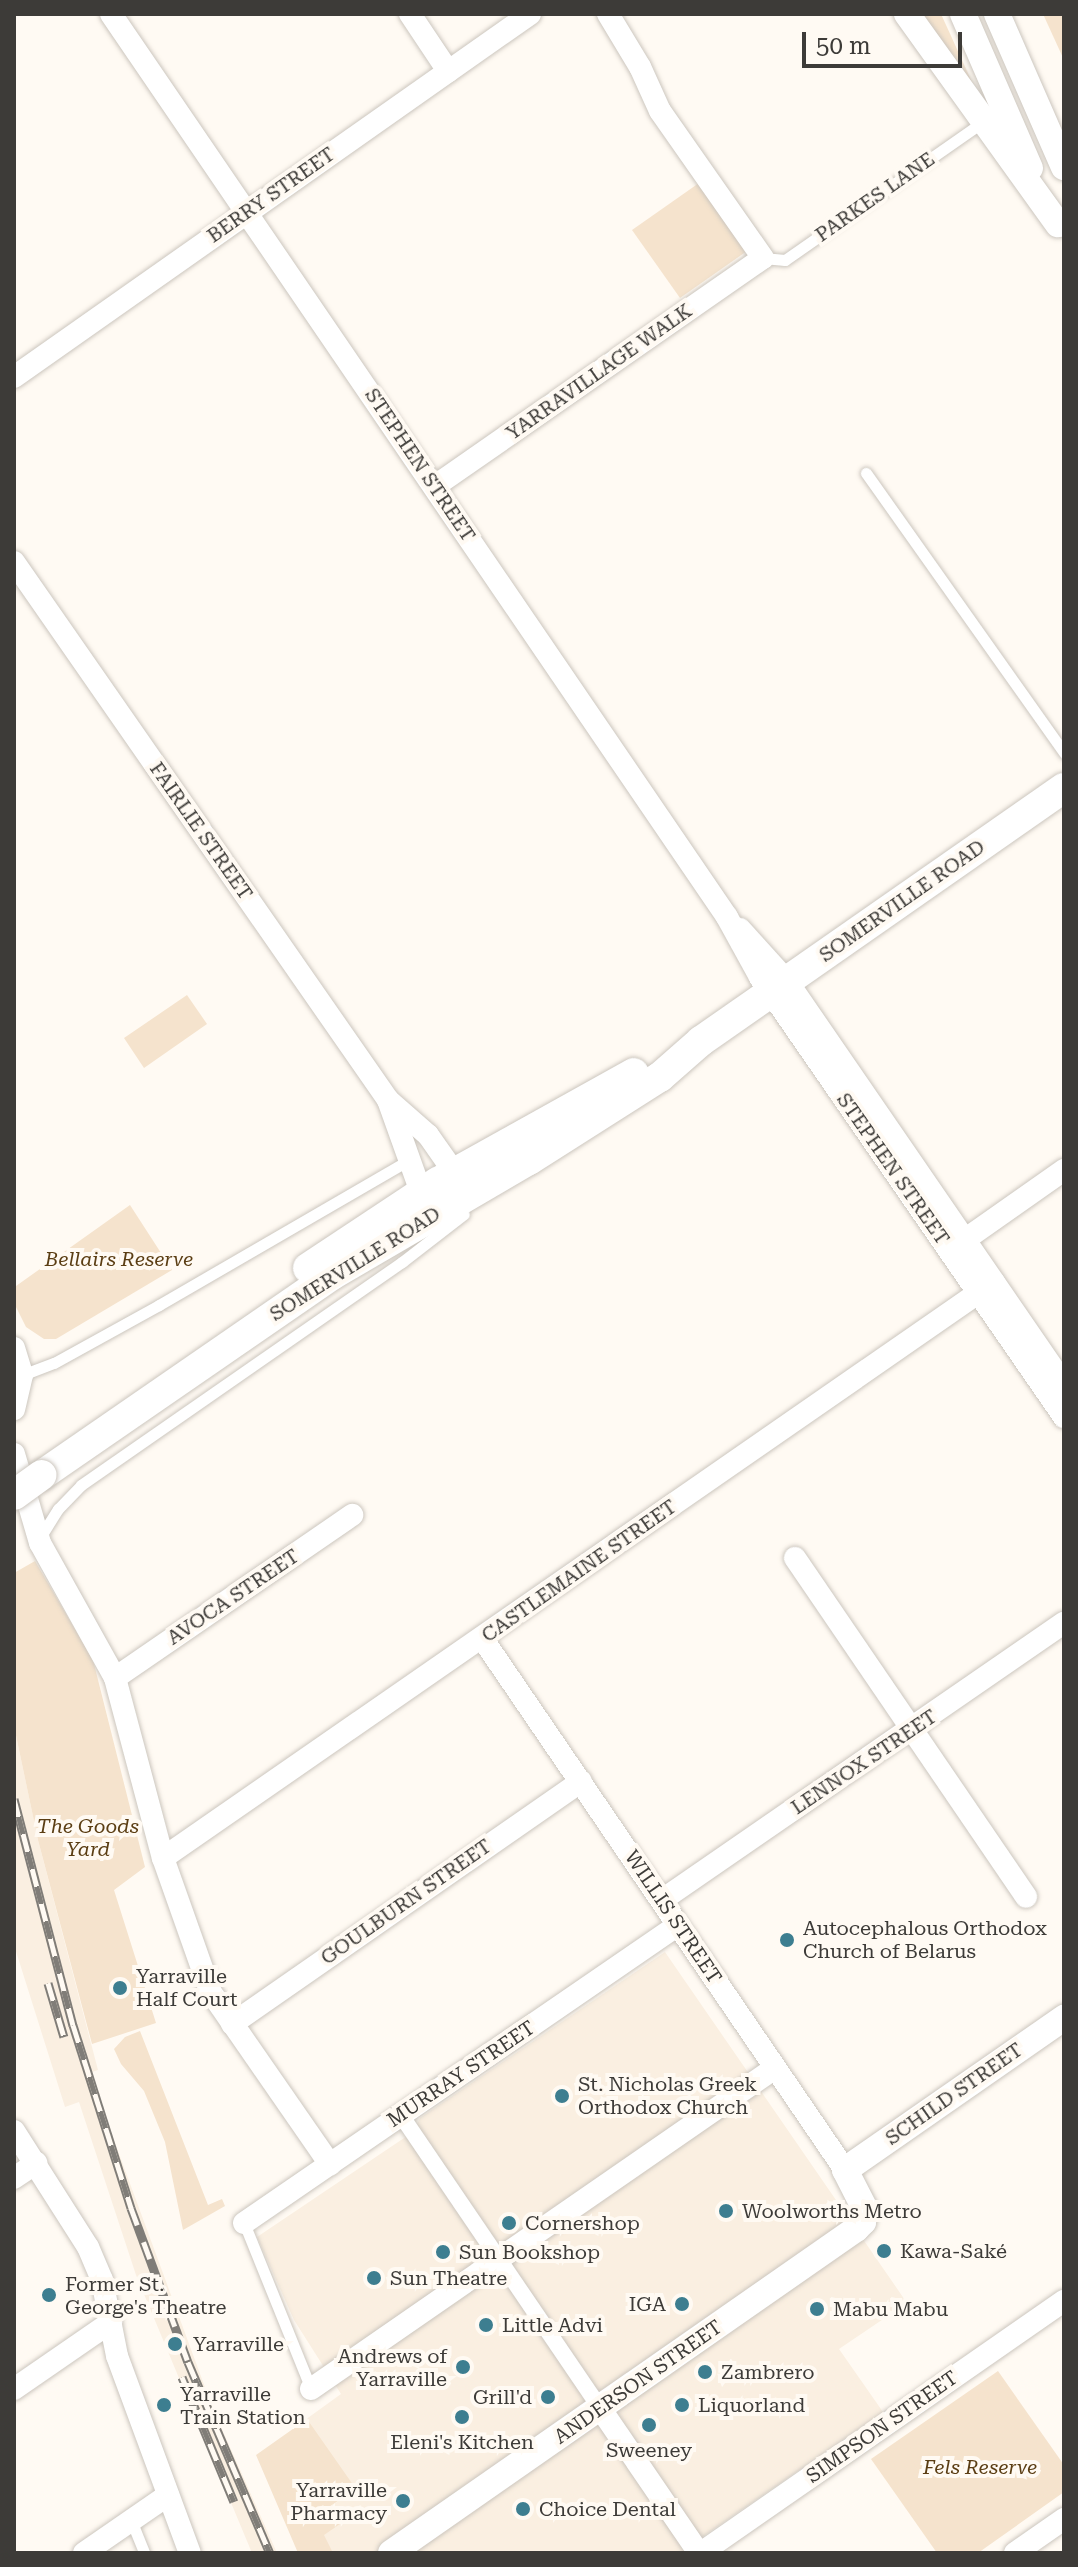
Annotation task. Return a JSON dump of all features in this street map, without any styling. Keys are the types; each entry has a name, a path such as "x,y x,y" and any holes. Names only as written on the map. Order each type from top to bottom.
{"main road":[{"name":"SOMERVILLE ROAD","path":"26,1465 529,1160 660,1077 701,1041 1064,788"},
{"name":"SOMERVILLE ROAD","path":"14,1495 26,1465 421,1192 635,1072 701,1041"},
{"path":"421,1192 450,1206 454,1172"}],"street":[{"name":"STEPHEN STREET","path":"111,14 727,917 779,986 986,1287 1064,1417"},
{"path":"410,14 448,71"},
{"name":"BERRY STREET","path":"14,377 530,14"},
{"path":"608,14 635,58 660,111 763,258"},
{"path":"907,14 1061,228"},
{"path":"963,14 1061,228"},
{"path":"997,14 1064,167"},
{"name":"YARRAVILLAGE WALK","path":"435,486 763,258"},
{"name":"FAIRLIE STREET","path":"14,562 388,1100 434,1142 454,1172"},
{"name":"FAIRLIE STREET","path":"388,1100 407,1161 421,1192"},
{"path":"407,1161 434,1142"},
{"path":"957,1245 1064,1170"},
{"name":"STEPHEN STREET","path":"986,1287 1064,1384"},
{"name":"CASTLEMAINE STREET","path":"163,1858 986,1287"},
{"path":"14,1348 18,1376 14,1409"},
{"path":"26,1465 39,1540 115,1678 163,1858 210,1991 330,2164"},
{"name":"AVOCA STREET","path":"115,1678 352,1515"},
{"path":"795,1558 1026,1897"},
{"name":"LENNOX STREET","path":"662,1900 1064,1623"},
{"name":"WILLIS STREET","path":"482,1638 845,2170 861,2198"},
{"name":"GOULBURN STREET","path":"232,2024 581,1781"},
{"name":"MURRAY STREET","path":"244,2223 678,1925"},
{"name":"SCHILD STREET","path":"845,2170 1064,2018"},
{"path":"311,2389 775,2068"},
{"path":"401,2115 700,2553"},
{"path":"14,2131 88,2247 102,2280 117,2356 190,2553"},
{"path":"14,2178 36,2163"},
{"name":"ANDERSON STREET","path":"391,2553 856,2229 865,2216 861,2198"},
{"name":"SIMPSON STREET","path":"700,2553 1064,2301"},
{"path":"14,2389 111,2322"},
{"path":"84,2553 168,2495"},
{"path":"1015,2553 1064,2519"}],"lane":[{"name":"PARKES LANE","path":"763,258 785,260 983,122"},
{"path":"866,473 1064,753"},
{"path":"39,1540 58,1509 81,1485 424,1245 529,1160"},
{"path":"18,1376 54,1363 159,1305 407,1161"},
{"path":"424,1245 451,1219 450,1206"},
{"path":"244,2223 311,2389"},
{"path":"131,2520 144,2553"}],"shaded area":[{"path":"14,1726 38,1840 98,2070 92,2072 111,2132 213,2409 277,2553 252,2553 136,2275 79,2102 65,2107 14,1945"},
{"path":"665,1952 907,2303 839,2349 883,2412 679,2553 333,2553 321,2535 329,2508 354,2489 305,2420 341,2394 294,2320 257,2237 413,2132 420,2118"}],"green space":[{"path":"921,14 941,14 976,91"},
{"path":"1043,14 1064,14 1064,60"},
{"path":"699,183 747,251 680,298 632,230"},
{"path":"187,995 207,1024 144,1068 124,1038"},
{"name":"Bellairs Reserve","path":"130,1205 172,1270 56,1339 44,1339 26,1327 15,1305 16,1286"},
{"name":"The Goods Yard","path":"35,1561 93,1660 145,1867 114,1890 156,2023 92,2044 38,1840 14,1726 14,1573"},
{"path":"140,2031 208,2205 222,2199 225,2206 183,2230 165,2142 144,2091 121,2064 114,2049 125,2037"},
{"name":"Fels Reserve","path":"998,2371 1064,2465 1064,2492 978,2553 937,2553 871,2459"},
{"path":"307,2419 356,2489 329,2507 340,2524 324,2535 333,2553 298,2553 256,2455"}],"railway":[{"path":"14,1799 73,2025 131,2208 188,2362 270,2553"},
{"path":"48,1983 64,2037"},
{"path":"182,2377 234,2502"}],"place":[{"name":"Autocephalous Orthodox Church of Belarus","path":"787,1940"},
{"name":"Yarraville Half Court","path":"120,1988"},
{"name":"St. Nicholas Greek Orthodox Church","path":"562,2096"},
{"name":"Woolworths Metro","path":"726,2211"},
{"name":"Cornershop","path":"509,2223"},
{"name":"Kawa-Saké","path":"884,2251"},
{"name":"Sun Bookshop","path":"443,2252"},
{"name":"Sun Theatre","path":"374,2278"},
{"name":"Former St. George's Theatre","path":"49,2295"},
{"name":"IGA","path":"682,2304"},
{"name":"Mabu Mabu","path":"817,2309"},
{"name":"Little Advi","path":"486,2325"},
{"name":"Yarraville","path":"175,2344"},
{"name":"Andrews of Yarraville","path":"463,2367"},
{"name":"Zambrero","path":"705,2372"},
{"name":"Grill'd","path":"548,2397"},
{"name":"Yarraville Train Station","path":"164,2405"},
{"name":"Liquorland","path":"682,2405"},
{"name":"Eleni's Kitchen","path":"462,2417"},
{"name":"Sweeney","path":"649,2425"},
{"name":"Yarraville Pharmacy","path":"403,2501"},
{"name":"Choice Dental","path":"523,2509"}]}
